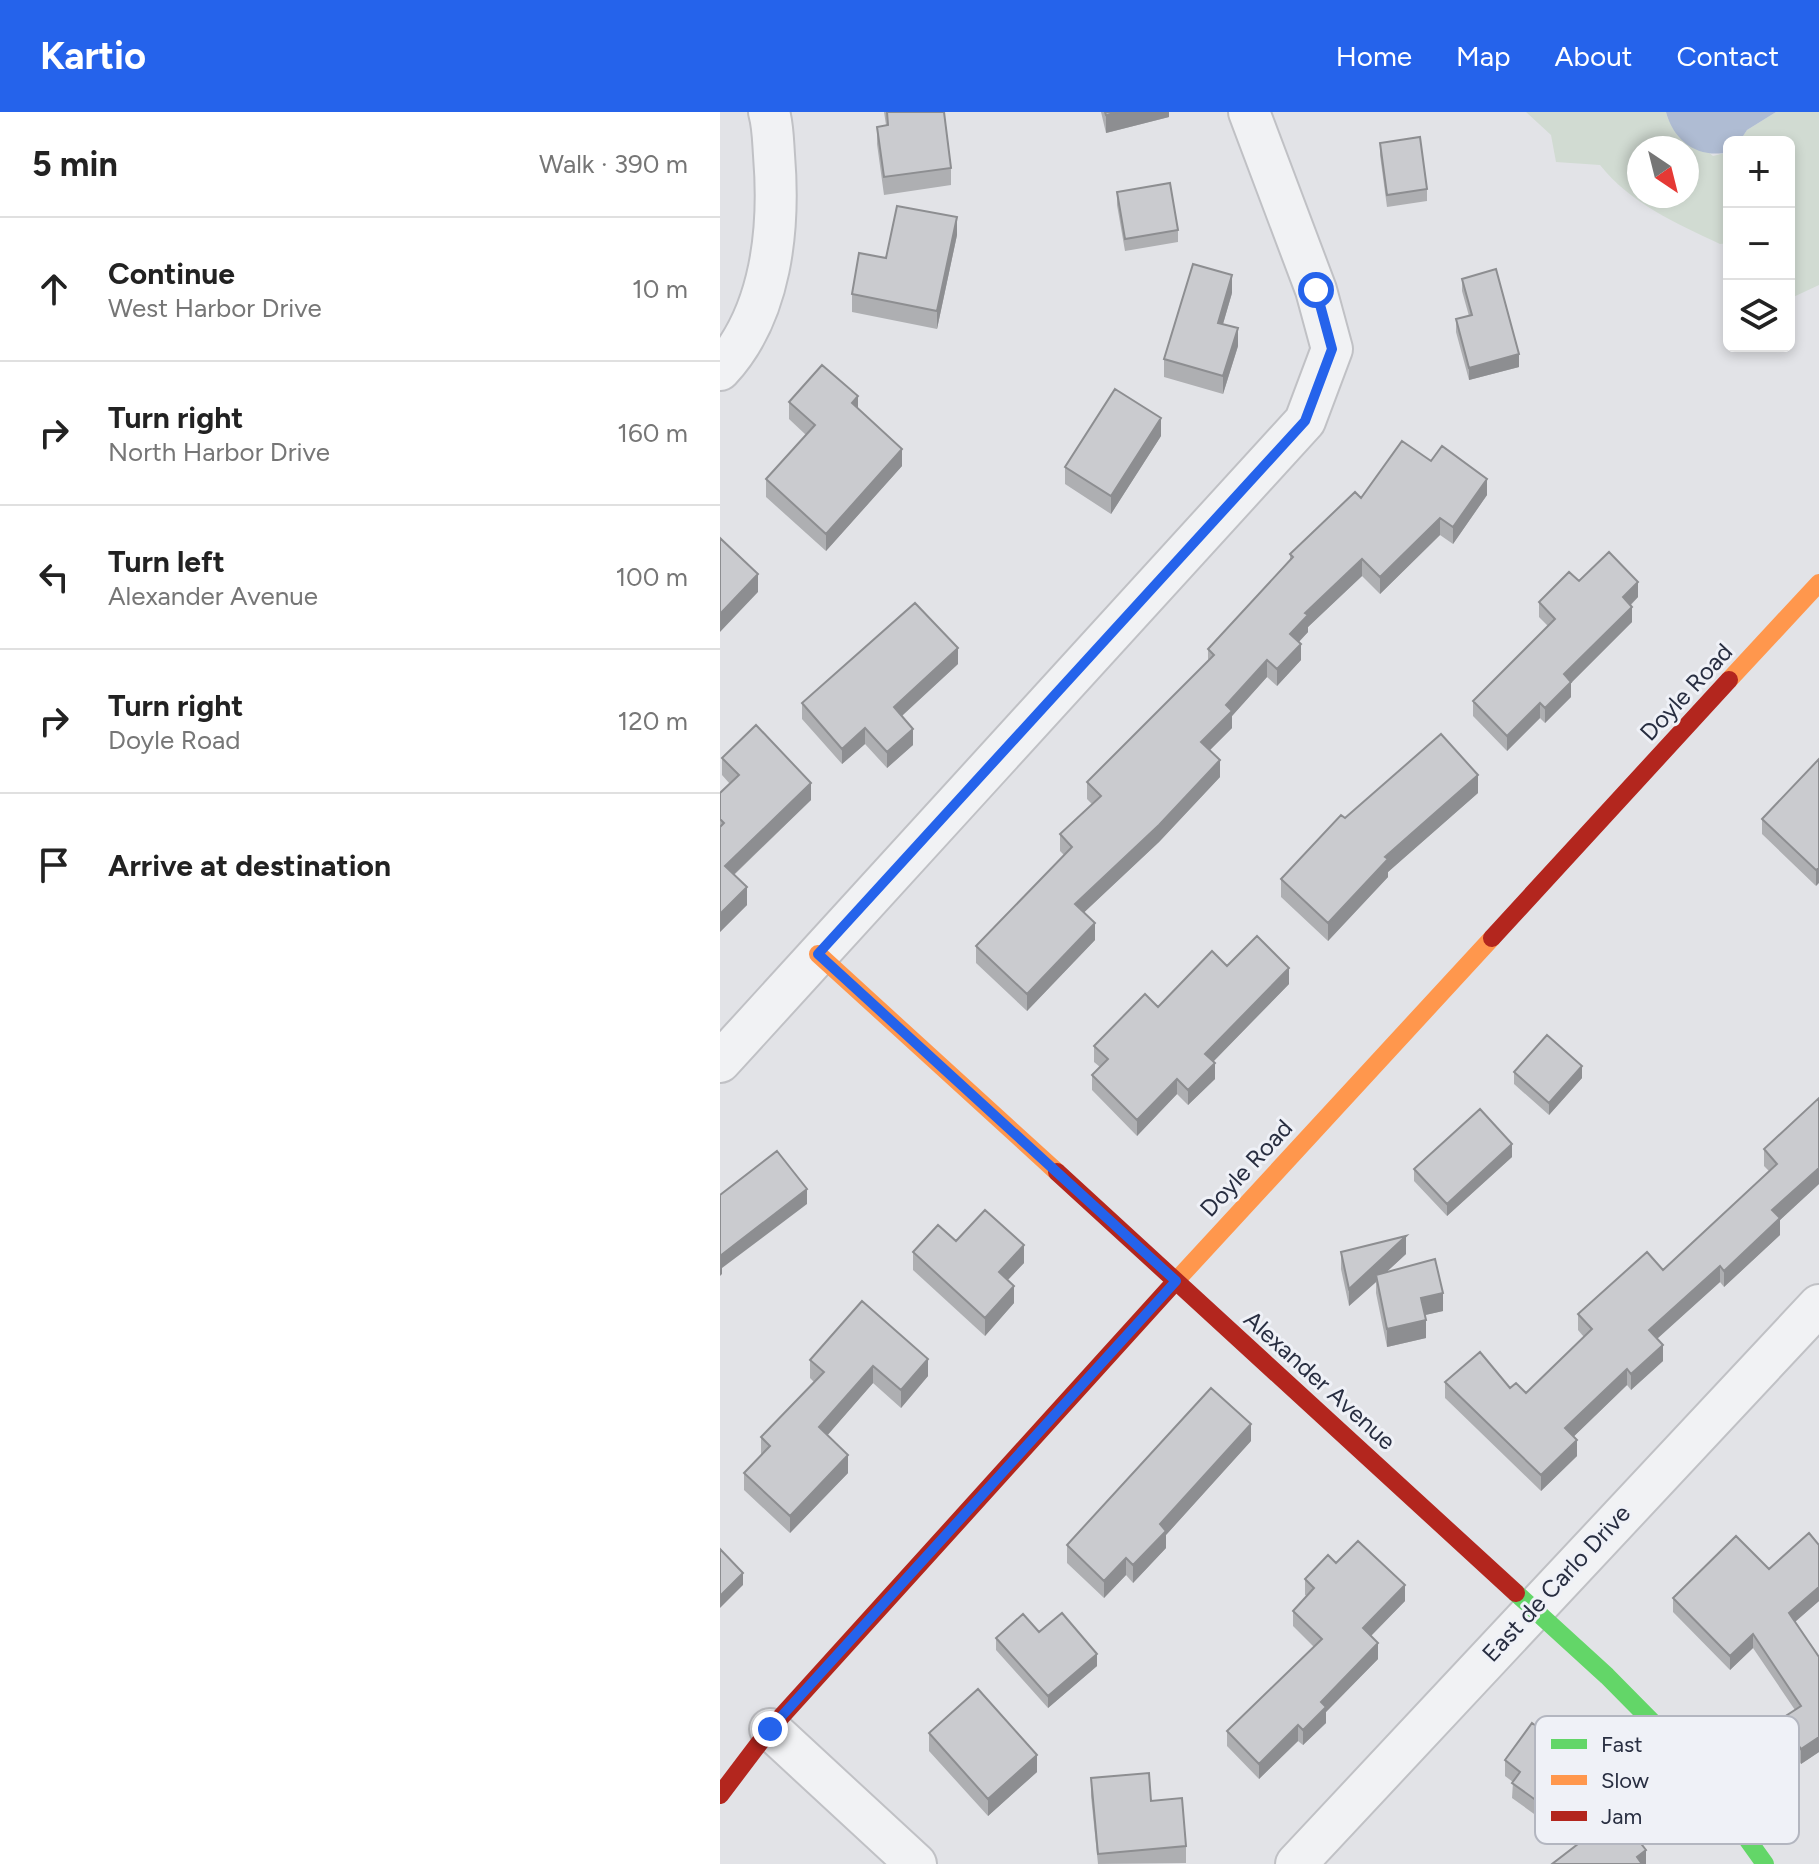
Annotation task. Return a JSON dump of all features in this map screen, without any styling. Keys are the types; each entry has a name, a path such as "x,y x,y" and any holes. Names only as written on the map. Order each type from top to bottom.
{"main road":[{"name":"Doyle Road","path":"720,1795 770,1729 1176,1281 1819,583"},
{"name":"Alexander Avenue","path":"818,954 1533,1607 1645,1716"},
{"name":"Alexander Avenue","path":"1751,1844 1765,1864"}],"street":[{"path":"720,370 739,350 770,271 777,196 769,112"},
{"path":"720,1062 1305,421 1332,349 1316,290 1249,112"},
{"name":"East de Carlo Drive","path":"1296,1864 1533,1607 1819,1305"},
{"path":"770,1729 916,1864"}],"shaded area":[{"path":"1526,112 1666,112 1668,119 1689,136 1627,136 1627,192 1600,165 1556,162 1551,135"},
{"path":"1776,112 1819,112 1819,285 1795,296 1795,136 1743,136 1747,130"},
{"path":"1699,144 1713,156 1723,154 1723,244 1650,208 1699,208"}],"water":[{"path":"1666,112 1776,112 1747,130 1743,136 1723,136 1723,153 1718,154 1699,150 1699,136 1678,136"}],"building":[{"path":"887,112 944,112 951,168 884,177 877,127 888,125"},
{"path":"1420,137 1427,189 1387,195 1380,143"},
{"path":"1170,183 1178,230 1125,239 1117,192"},
{"path":"897,206 957,217 937,311 852,294 859,253 886,258"},
{"path":"1193,264 1232,275 1218,323 1238,328 1223,376 1164,359"},
{"path":"1496,269 1519,354 1469,368 1456,319 1472,315 1462,279"},
{"path":"822,365 858,396 852,403 902,449 826,534 766,479 815,425 789,402"},
{"path":"1115,389 1161,418 1111,496 1065,467"},
{"path":"1402,441 1431,461 1442,446 1487,479 1453,527 1440,518 1380,577 1362,559 1305,613 1308,615 1290,634 1301,644 1277,669 1267,660 1226,705 1232,711 1201,742 1220,760 1159,825 1075,904 1095,923 1027,994 976,946 1072,847 1060,834 1101,796 1087,782 1214,655 1208,649 1293,557 1290,554 1355,492 1361,498"},
{"path":"720,538 758,574 720,614"},
{"path":"1609,552 1638,582 1623,597 1632,607 1564,674 1571,682 1545,708 1540,703 1507,736 1473,701 1555,619 1539,602 1569,572 1579,581"},
{"path":"915,603 958,648 894,707 913,729 887,752 865,728 842,749 802,703"},
{"path":"756,725 811,783 725,866 747,887 720,914 720,827 724,823 720,819 720,793 739,775 722,758"},
{"path":"1441,734 1478,775 1385,857 1388,859 1328,923 1281,879 1341,815 1345,818"},
{"path":"1819,759 1819,868 1816,870 1762,819"},
{"path":"1257,936 1289,968 1205,1054 1215,1063 1188,1090 1177,1079 1137,1120 1092,1075 1108,1059 1094,1046 1145,994 1158,1007 1212,951 1227,966"},
{"path":"1547,1035 1582,1066 1549,1103 1514,1072"},
{"path":"1819,1098 1819,1168 1772,1210 1780,1218 1724,1271 1720,1266 1649,1330 1663,1345 1631,1374 1627,1369 1565,1428 1577,1440 1541,1475 1445,1382 1480,1352 1510,1388 1516,1383 1526,1393 1592,1329 1578,1314 1647,1252 1663,1270 1777,1164 1764,1149"},
{"path":"1480,1109 1512,1144 1447,1204 1414,1169"},
{"path":"777,1151 807,1189 720,1256 720,1195"},
{"path":"985,1210 1024,1245 999,1272 1014,1286 985,1318 913,1252 938,1225 956,1241"},
{"path":"1406,1236 1349,1289 1341,1252"},
{"path":"1435,1259 1443,1293 1421,1298 1426,1320 1387,1329 1376,1275"},
{"path":"862,1301 928,1359 901,1390 873,1366 819,1427 848,1455 790,1516 744,1473 770,1446 761,1437 824,1372 810,1360"},
{"path":"1211,1388 1251,1424 1160,1524 1166,1531 1133,1565 1126,1558 1104,1581 1067,1545"},
{"path":"1809,1533 1819,1545 1819,1587 1789,1613 1819,1657 1819,1737 1801,1749 1799,1716 1786,1716 1801,1706 1753,1634 1730,1656 1673,1598 1736,1536 1769,1569"},
{"path":"1358,1541 1405,1585 1363,1628 1378,1643 1321,1702 1326,1707 1303,1730 1298,1725 1259,1764 1227,1731 1322,1639 1293,1611 1314,1588 1305,1579 1328,1555 1336,1563"},
{"path":"720,1549 743,1573 720,1596"},
{"path":"1062,1613 1097,1654 1048,1696 996,1638 1023,1614 1039,1632"},
{"path":"978,1689 1037,1755 988,1799 929,1733"},
{"path":"1532,1723 1535,1725 1535,1800 1512,1783 1520,1772 1505,1760"},
{"path":"1149,1773 1151,1801 1182,1798 1186,1846 1098,1854 1091,1778"},
{"path":"1578,1844 1641,1844 1646,1850 1637,1857 1642,1864 1552,1864"}],"traffic: fast":[{"path":"1516,1593 1647,1716"},
{"path":"1751,1844 1765,1864"}],"traffic: slow":[{"path":"1729,680 1819,583"},
{"path":"1174,1283 1492,938"},
{"path":"818,954 1057,1172"}],"traffic: jam":[{"path":"1492,938 1729,680"},
{"path":"1057,1172 1516,1593"},
{"path":"720,1795 770,1729 1174,1283"}],"route":[{"path":"770,1729 1176,1281 818,954 1305,421 1332,349 1316,290"}]}
